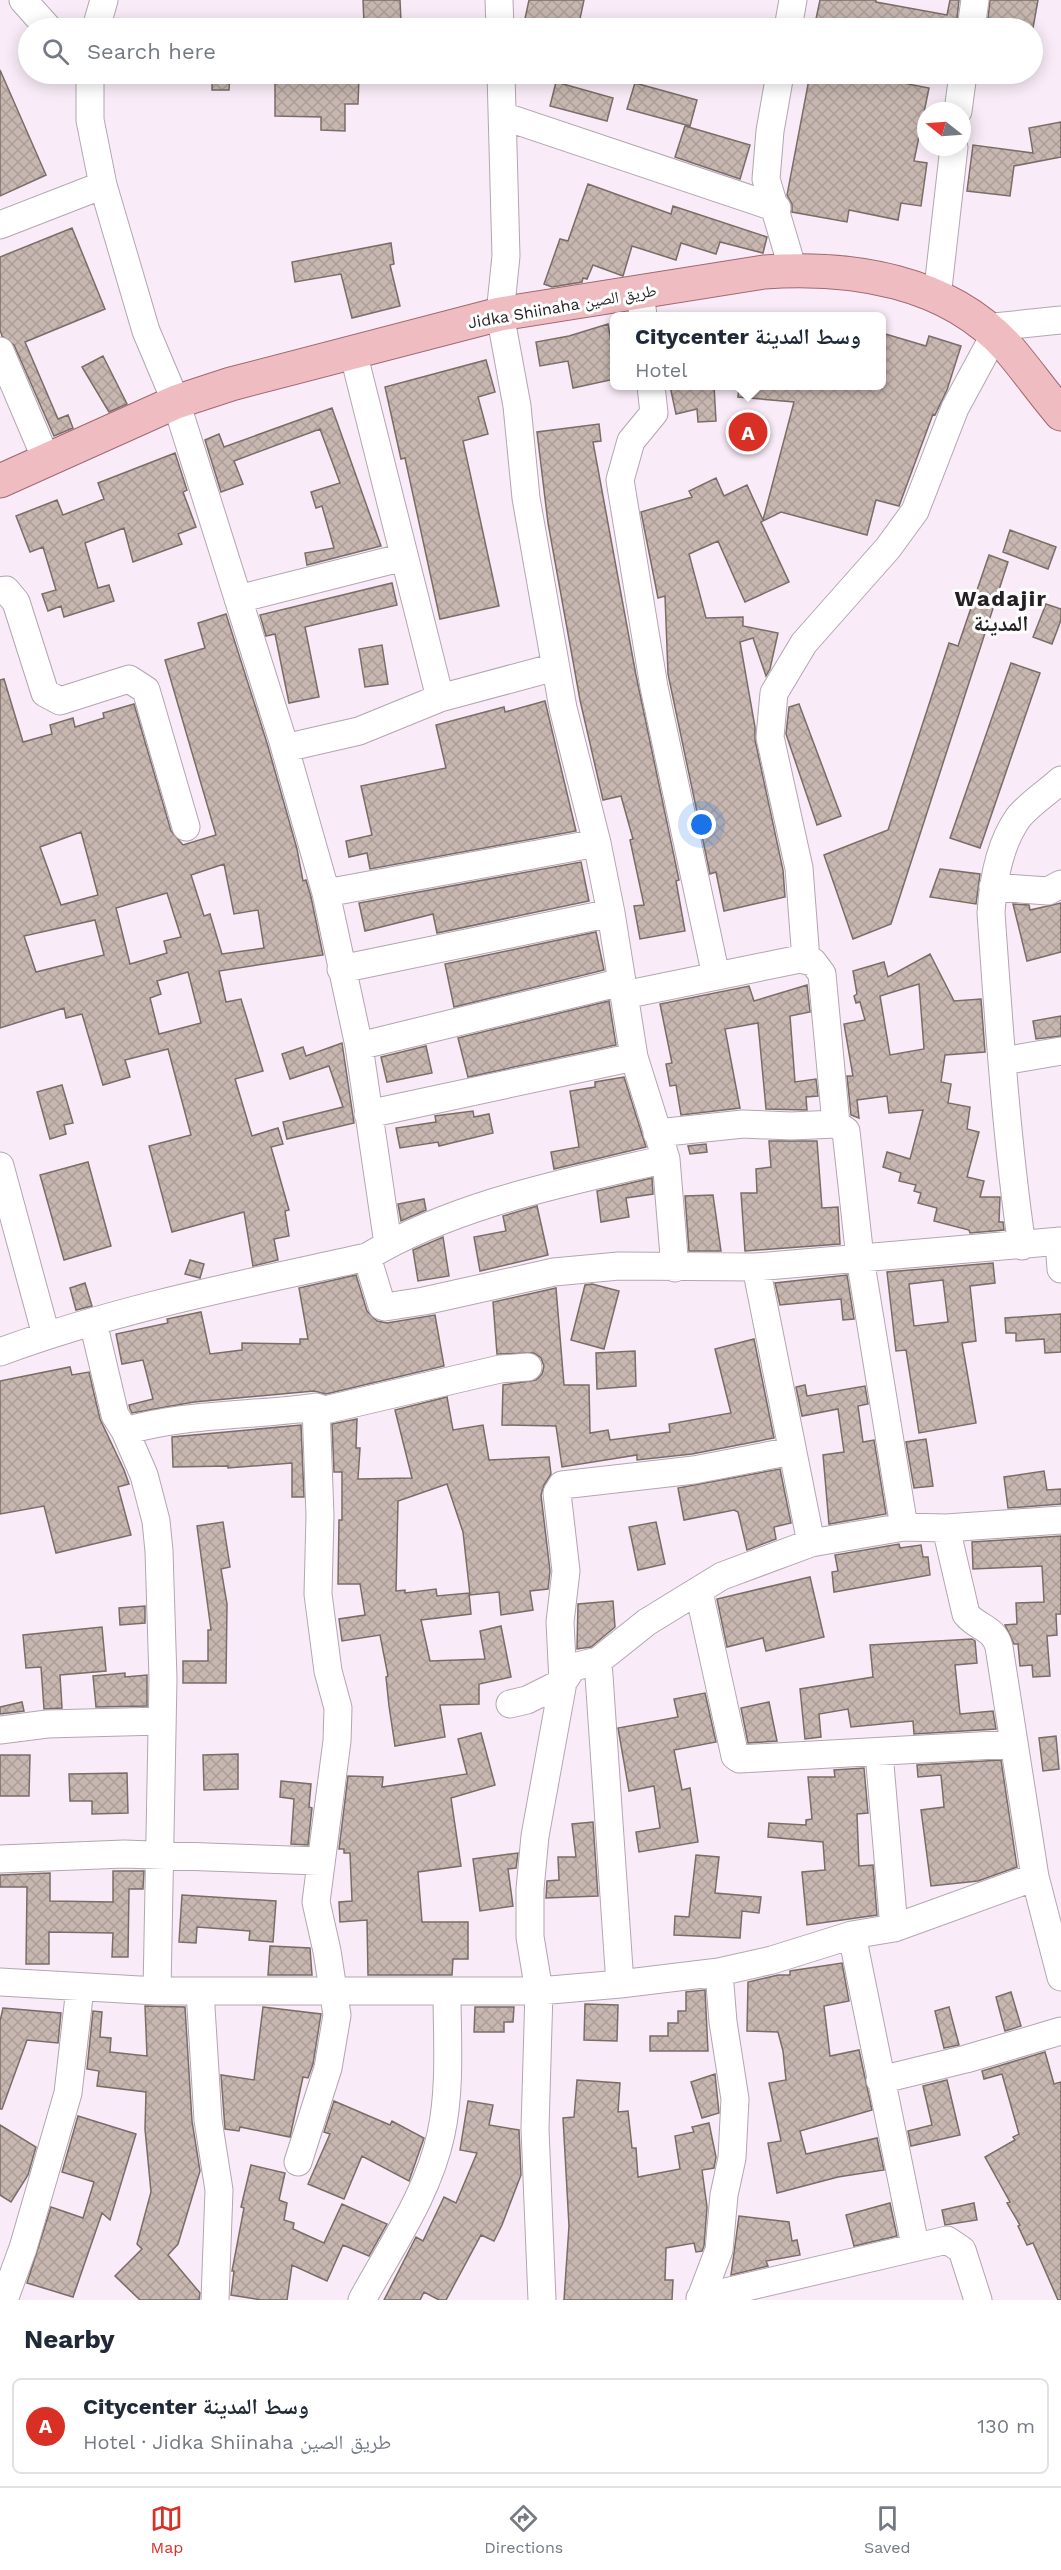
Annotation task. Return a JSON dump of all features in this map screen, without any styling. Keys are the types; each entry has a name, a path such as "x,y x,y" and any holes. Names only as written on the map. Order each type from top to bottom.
{"main road":[{"name":"Jidka Shiinaha طريق الصين","path":"0,481 176,402 231,384 500,314 642,304 793,270 891,279 937,297 989,332 1009,349 1049,387 1061,414"}],"street":[{"path":"23,0 39,18"},
{"path":"99,18 104,0"},
{"path":"499,0 500,18"},
{"path":"790,18 793,0"},
{"path":"972,18 975,0"},
{"path":"77,84 90,120 103,185 146,331 176,402 285,748 326,893 359,1046 368,1114 382,1306 554,1272 619,1266 756,1267 1060,1241 1061,1269"},
{"path":"90,84 90,120"},
{"path":"501,84 506,256 500,314 517,406 526,498 563,708 597,843 611,913 634,1057 666,1159 675,1268"},
{"path":"778,84 765,166 766,179 777,208 793,270"},
{"path":"959,102 960,84"},
{"path":"503,116 777,208"},
{"path":"937,297 953,156"},
{"path":"0,225 103,185"},
{"path":"806,960 799,868 770,737 774,693 804,643 888,548 915,511 955,408 989,332 1061,320"},
{"path":"0,351 46,459"},
{"path":"353,352 440,699"},
{"path":"651,390 654,413 631,441 620,480 654,687 716,976"},
{"path":"238,599 404,557"},
{"path":"0,591 6,590 16,602 45,693 60,701 129,679 146,690 186,827"},
{"path":"285,748 359,731 440,699 555,668"},
{"path":"1022,1246 1009,1155 990,913 993,887 1003,847 1019,817 1061,780"},
{"path":"326,893 597,843"},
{"path":"993,887 1048,891 1061,884"},
{"path":"341,969 611,913"},
{"path":"359,1046 623,989 806,960 813,962 822,974 836,1124"},
{"path":"1003,1061 1061,1051"},
{"path":"368,1114 634,1057"},
{"path":"657,1133 743,1124 791,1126 836,1124 846,1131 860,1258 904,1527"},
{"path":"0,1352 46,1335 147,1307 377,1250 460,1215 542,1189 666,1159"},
{"path":"0,1166 46,1335"},
{"path":"756,1267 811,1543"},
{"path":"93,1322 115,1415 125,1431 144,1475 156,1521 162,1616 157,1991"},
{"path":"125,1431 157,1422 185,1418 316,1407 325,1410 500,1369 528,1367"},
{"path":"298,2162 328,2068 337,2015 316,1902 319,1860 337,1741 338,1708 328,1671 318,1594 321,1516 316,1407"},
{"path":"542,2300 535,2129 539,1991 530,1937 530,1889 535,1836 563,1682 560,1622 566,1571 557,1493 562,1485 694,1470 792,1451"},
{"path":"510,1704 527,1700 563,1682 573,1667 598,1661 647,1622 722,1576 811,1543 904,1527 946,1528 1061,1520"},
{"path":"946,1528 966,1614 970,1620 993,1633 997,1640 1035,1877 1061,1977"},
{"path":"699,1592 735,1756 745,1760 1014,1744"},
{"path":"598,1661 620,1984"},
{"path":"0,1730 47,1724 161,1720"},
{"path":"879,1753 894,1928"},
{"path":"0,1859 159,1855 278,1861 319,1860"},
{"path":"0,1982 157,1991 539,1991 620,1984 719,1972 772,1960 852,1935 894,1928 1035,1877"},
{"path":"852,1935 915,2245"},
{"path":"700,2299 718,2250 732,2146 735,2099 723,2022 719,1972"},
{"path":"4,2300 23,2248 68,2093 80,1988"},
{"path":"200,1991 208,2120 219,2190 215,2300"},
{"path":"362,2300 426,2182 441,2136 447,2070 447,1991"},
{"path":"880,2080 976,2057 1061,2031"},
{"path":"700,2299 915,2245 947,2240 962,2250 978,2300"}],"building":[{"path":"363,0 400,0 401,18 364,18"},
{"path":"529,0 584,0 580,18 525,18"},
{"path":"820,0 876,0 876,2 947,15 950,0 959,0 957,18 816,18"},
{"path":"990,0 1038,0 1035,18 988,18"},
{"path":"0,70 46,175 0,196"},
{"path":"212,84 229,84 229,90 212,90"},
{"path":"275,84 359,84 358,104 345,104 345,131 321,130 321,117 275,116"},
{"path":"556,84 563,84 613,98 607,121 550,106"},
{"path":"635,84 697,100 690,126 627,109"},
{"path":"808,84 908,84 929,88 926,102 917,102 917,146 914,161 927,163 921,206 901,203 898,220 849,210 847,222 792,212 792,204 787,195"},
{"path":"1061,122 1061,157 1014,166 1010,196 967,191 973,145 1033,153 1029,128"},
{"path":"685,126 750,145 740,179 675,157"},
{"path":"588,184 671,214 673,206 767,237 763,253 720,242 716,254 681,243 676,260 632,246 623,276 593,265 587,279 583,278 582,282 552,287 544,284 560,239 568,241"},
{"path":"72,228 105,309 25,342 58,419 68,415 73,428 54,436 14,345 2,336 0,330 0,257"},
{"path":"391,243 394,264 390,265 400,306 352,318 341,274 295,282 292,262"},
{"path":"608,324 610,380 573,388 568,361 540,366 536,342 569,336"},
{"path":"886,334 926,346 929,336 961,346 947,390 935,415 933,414 899,506 876,500 867,535 781,512 761,522 789,582 745,602 718,541 689,554 706,618 743,617 743,626 778,633 770,669 766,676 753,638 740,642 755,727 755,740 783,870 785,897 724,911 716,872 710,874 668,674 665,596 658,598 641,512 692,497 689,491 716,478 724,496 747,485 763,520 794,402 738,397 739,390 886,390"},
{"path":"103,356 127,404 109,412 82,367"},
{"path":"486,360 495,392 478,397 488,434 463,441 499,606 440,619 405,458 401,459 385,387"},
{"path":"671,390 714,390 716,421 698,422 697,409 676,414"},
{"path":"332,408 381,546 307,565 305,553 334,548 322,506 316,508 311,492 340,483 320,429 234,461 243,484 221,492 205,440 219,434 224,447"},
{"path":"599,424 601,441 593,442 636,675 679,880 676,881 685,931 640,939 634,906 644,905 630,840 633,839 621,796 603,800 580,700 548,523 537,432"},
{"path":"175,453 187,490 183,492 196,527 178,534 182,544 133,562 124,528 85,543 98,588 109,585 114,601 64,617 61,606 48,611 42,594 56,590 43,547 30,552 16,516 57,500 63,515 104,499 98,483"},
{"path":"1010,530 1056,547 1048,569 1003,552"},
{"path":"989,555 1008,562 891,924 853,939 824,855 888,830 949,643 958,646"},
{"path":"392,583 397,605 305,627 319,697 289,703 275,634 266,636 260,615"},
{"path":"1046,604 1061,609 1061,620 1052,644 1033,637"},
{"path":"226,614 267,743 297,849 303,881 306,880 311,897 323,955 219,971 226,1002 241,999 263,1071 235,1079 252,1136 278,1128 283,1144 271,1147 289,1210 285,1211 289,1236 274,1239 278,1260 253,1266 244,1212 172,1232 149,1146 191,1135 168,1049 125,1060 130,1077 103,1085 82,1014 66,1018 64,1008 0,1028 0,680 4,679 23,742 52,734 50,725 73,718 75,727 104,718 103,713 134,704 171,831 183,845 216,835 165,660 205,648 198,623","holes":["81,832 98,895 61,905 40,847","224,864 234,914 258,910 264,948 222,954 210,914 204,916 191,875","167,893 181,937 164,941 167,953 130,964 116,908","95,920 104,955 36,972 24,936","188,972 201,1023 159,1034 150,998 161,994 157,981"]},
{"path":"382,645 388,684 365,687 359,649"},
{"path":"1011,663 1040,673 980,848 950,838"},
{"path":"545,701 576,831 370,869 367,853 349,857 346,841 372,835 361,786 446,768 436,725 504,707 505,712"},
{"path":"799,704 841,816 817,825 786,734 789,707"},
{"path":"581,862 589,901 437,933 433,914 365,931 359,903"},
{"path":"940,869 980,874 976,904 930,897"},
{"path":"1061,903 1061,952 1027,961 1013,904 1029,905 1030,910"},
{"path":"596,932 604,970 454,1007 445,964"},
{"path":"930,954 954,1001 981,999 985,1052 945,1055 941,1082 951,1084 948,1103 970,1107 967,1129 979,1132 967,1177 984,1181 980,1197 1000,1197 999,1222 1003,1222 1004,1230 970,1233 969,1230 934,1221 937,1208 918,1203 921,1193 914,1191 916,1185 899,1181 901,1173 883,1167 887,1152 910,1159 923,1110 889,1113 887,1096 857,1100 859,1118 851,1115 847,1076 853,1076 844,1024 865,1020 860,1002 856,1003 854,996 857,994 853,971 884,962 888,977","holes":["919,984 924,1049 890,1055 880,996"]},
{"path":"807,985 810,1012 790,1016 795,1082 816,1079 818,1096 806,1097 807,1110 766,1109 758,1023 725,1029 740,1108 681,1115 676,1085 670,1086 666,1064 672,1063 660,1004 749,986 754,1001"},
{"path":"609,1001 616,1045 468,1077 458,1038"},
{"path":"1061,1016 1061,1036 1036,1039 1033,1021"},
{"path":"342,1043 354,1123 287,1139 283,1122 343,1107 329,1066 290,1079 282,1054 303,1047 306,1056"},
{"path":"426,1046 432,1073 387,1082 381,1057"},
{"path":"624,1077 646,1147 554,1169 551,1152 579,1147 570,1091 595,1087 595,1082"},
{"path":"62,1085 73,1123 64,1125 66,1134 50,1139 37,1092"},
{"path":"473,1111 474,1117 489,1114 493,1133 439,1146 438,1142 400,1148 396,1128 436,1122 435,1116"},
{"path":"769,1141 817,1141 822,1208 838,1207 840,1244 745,1251 741,1193 757,1193 756,1169 771,1167"},
{"path":"706,1144 707,1152 690,1154 688,1146"},
{"path":"88,1162 111,1246 64,1260 40,1175"},
{"path":"652,1178 653,1194 626,1198 629,1217 601,1222 597,1191"},
{"path":"713,1195 721,1251 689,1251 685,1196"},
{"path":"424,1199 426,1210 401,1221 398,1204"},
{"path":"537,1206 548,1255 480,1271 474,1237 506,1231 503,1216"},
{"path":"443,1237 449,1276 418,1281 413,1250"},
{"path":"190,1260 204,1264 200,1278 185,1274"},
{"path":"993,1263 995,1283 970,1286 976,1341 962,1343 976,1423 919,1433 906,1350 896,1351 887,1272","holes":["943,1280 948,1322 914,1326 909,1284"]},
{"path":"356,1275 367,1311 377,1321 387,1323 435,1315 444,1366 326,1394 314,1391 194,1402 132,1413 129,1405 153,1399 143,1360 122,1364 116,1334 168,1323 167,1319 201,1312 210,1354 242,1350 242,1343 300,1344 300,1339 308,1339 299,1288"},
{"path":"847,1275 854,1319 843,1320 841,1299 780,1305 775,1283"},
{"path":"85,1283 92,1306 76,1310 70,1288"},
{"path":"592,1284 619,1291 604,1349 571,1340 585,1285"},
{"path":"556,1288 564,1385 589,1385 590,1433 608,1430 610,1440 670,1432 669,1424 731,1413 715,1349 754,1339 774,1438 692,1454 637,1460 637,1455 562,1467 556,1426 502,1425 503,1385 536,1380 542,1374 544,1366 541,1358 534,1353 497,1354 493,1302"},
{"path":"1061,1314 1061,1352 1045,1353 1044,1339 1016,1341 1016,1333 1006,1333 1005,1318"},
{"path":"635,1351 636,1386 597,1389 596,1353"},
{"path":"70,1367 72,1375 89,1372 100,1419 129,1484 118,1487 131,1535 56,1553 44,1506 0,1514 0,1381"},
{"path":"805,1385 807,1396 865,1386 868,1404 858,1406 863,1442 874,1440 886,1514 829,1524 823,1455 844,1452 838,1409 802,1416 796,1387"},
{"path":"447,1397 453,1430 483,1425 489,1460 549,1457 551,1474 541,1495 550,1571 548,1589 530,1591 533,1610 501,1615 499,1592 470,1595 463,1532 447,1484 398,1501 396,1591 405,1590 405,1593 436,1589 437,1596 469,1593 471,1614 421,1620 430,1661 485,1659 480,1631 501,1626 511,1677 479,1684 479,1704 440,1705 445,1737 395,1746 386,1677 388,1676 380,1635 342,1641 339,1619 365,1615 360,1584 338,1584 342,1472 334,1472 332,1424 357,1419 356,1448 360,1448 358,1479 412,1478 395,1410"},
{"path":"301,1425 304,1497 292,1497 292,1463 228,1468 228,1466 173,1467 172,1437"},
{"path":"926,1439 933,1486 914,1488 906,1442"},
{"path":"780,1469 791,1523 774,1527 776,1539 747,1550 738,1512 734,1510 684,1520 678,1488"},
{"path":"1044,1471 1047,1490 1061,1489 1061,1504 1008,1508 1004,1477"},
{"path":"223,1522 230,1567 221,1569 227,1604 226,1683 183,1683 183,1661 208,1661 208,1630 211,1630 197,1526"},
{"path":"656,1522 665,1564 638,1570 629,1527"},
{"path":"1061,1536 1061,1614 1056,1614 1057,1635 1047,1636 1050,1676 1033,1677 1032,1665 1020,1666 1018,1644 1014,1644 1005,1625 1017,1624 1016,1603 1044,1602 1042,1566 973,1569 972,1542"},
{"path":"899,1544 900,1548 921,1545 923,1557 928,1557 930,1575 834,1592 832,1572 838,1571 835,1555"},
{"path":"810,1577 824,1637 766,1651 763,1638 727,1647 717,1599"},
{"path":"613,1601 615,1627 591,1647 577,1649 578,1604"},
{"path":"145,1606 145,1623 120,1625 119,1608"},
{"path":"102,1627 106,1671 60,1675 62,1708 44,1709 41,1667 26,1668 23,1635"},
{"path":"972,1639 975,1641 977,1663 955,1665 960,1714 993,1711 996,1729 914,1734 913,1721 851,1727 848,1709 819,1714 821,1737 805,1739 800,1689 873,1677 870,1645"},
{"path":"125,1673 125,1677 147,1675 147,1706 96,1707 93,1676"},
{"path":"705,1693 716,1742 674,1750 682,1790 690,1788 698,1842 639,1852 636,1832 660,1828 654,1786 629,1791 618,1728 678,1717 674,1699"},
{"path":"22,1702 24,1711 0,1714 0,1707"},
{"path":"769,1702 777,1741 748,1743 741,1708"},
{"path":"481,1733 495,1785 451,1798 461,1866 418,1872 422,1922 468,1922 468,1959 453,1959 452,1975 368,1975 367,1920 340,1922 339,1902 352,1901 350,1853 344,1853 344,1849 339,1849 348,1776 383,1777 382,1787 467,1774 458,1739"},
{"path":"1056,1736 1059,1769 1043,1771 1039,1738"},
{"path":"238,1754 238,1789 204,1790 203,1755"},
{"path":"0,1755 30,1755 29,1796 0,1796"},
{"path":"1001,1760 1017,1867 978,1881 931,1886 921,1810 944,1807 941,1775 918,1777 917,1765"},
{"path":"864,1768 868,1813 857,1814 859,1866 873,1865 877,1915 807,1925 802,1872 825,1870 823,1842 768,1837 769,1823 806,1825 806,1820 812,1819 808,1777 835,1777 834,1770"},
{"path":"127,1773 128,1813 92,1814 92,1801 70,1801 69,1774"},
{"path":"281,1781 311,1784 309,1807 312,1808 308,1845 291,1844 294,1799 280,1797"},
{"path":"593,1822 598,1896 546,1898 547,1881 559,1880 558,1857 576,1857 572,1824"},
{"path":"518,1853 516,1868 508,1869 513,1906 480,1911 473,1859"},
{"path":"696,1855 719,1857 715,1893 761,1897 759,1913 742,1911 740,1938 674,1935 675,1916 689,1917"},
{"path":"113,1871 144,1871 143,1889 129,1889 128,1957 112,1957 113,1933 49,1932 49,1964 26,1964 27,1887 0,1887 0,1875 50,1873 50,1901 113,1902"},
{"path":"182,1895 276,1901 273,1942 249,1940 250,1931 197,1927 196,1943 179,1942"},
{"path":"270,1946 310,1948 312,1975 268,1975"},
{"path":"842,1963 849,2001 824,2006 830,2056 859,2050 872,2110 800,2131 806,2154 877,2138 884,2170 838,2177 777,2193 768,2143 781,2141 769,2083 786,2080 783,2051 778,2032 747,2031 748,1982 778,1975 790,1975 790,1971"},
{"path":"705,1990 708,2051 650,2051 650,2036 668,2036 668,2023 678,2023 678,2011 686,2011 686,1992"},
{"path":"1011,1992 1021,2026 1005,2031 996,1997"},
{"path":"585,2004 618,2005 617,2041 584,2040"},
{"path":"145,2006 185,2007 192,2121 200,2171 178,2244 168,2255 200,2293 199,2300 140,2300 115,2276 142,2249 137,2244 151,2192 145,2129 146,2092 97,2086 99,2071 87,2069 93,2011 102,2012 100,2037 111,2038 110,2052 147,2056"},
{"path":"263,2007 321,2014 313,2064 308,2078 303,2077 290,2137 240,2127 239,2131 225,2129 221,2075 254,2080"},
{"path":"475,2007 514,2007 513,2022 504,2022 504,2032 474,2032"},
{"path":"949,2007 959,2045 944,2048 935,2011"},
{"path":"3,2008 61,2013 58,2043 27,2040 2,2109 0,2109 0,2021"},
{"path":"1045,2052 1054,2084 1061,2082 1061,2300 1058,2300 1033,2243 1027,2245 1018,2226 1020,2225 1007,2203 1010,2202 985,2157 1015,2140 1013,2137 1019,2134 1002,2074 984,2079 982,2071"},
{"path":"715,2074 719,2113 702,2118 691,2082"},
{"path":"577,2080 620,2083 618,2112 628,2111 632,2148 636,2148 638,2177 680,2169 675,2136 694,2132 692,2127 709,2123 716,2157 714,2168 702,2170 707,2207 704,2246 702,2251 696,2252 694,2243 666,2248 665,2280 673,2280 672,2300 564,2300 569,2226 563,2118 574,2117"},
{"path":"947,2080 960,2135 911,2146 908,2131 932,2125 923,2086"},
{"path":"334,2101 390,2125 392,2121 424,2138 409,2181 362,2156 344,2199 308,2184 330,2134 324,2132"},
{"path":"468,2101 493,2105 489,2125 519,2130 521,2175 502,2225 494,2241 481,2235 446,2300 439,2300 424,2292 420,2300 384,2300 416,2237 423,2241 444,2197 456,2203 477,2153 460,2150"},
{"path":"78,2116 136,2134 110,2220 102,2213 73,2297 27,2283 51,2207 83,2218 94,2182 62,2172"},
{"path":"0,2125 36,2147 28,2175 11,2202 0,2195"},
{"path":"251,2165 285,2173 279,2200 287,2203 284,2220 294,2223 293,2229 324,2243 342,2204 387,2224 369,2256 343,2245 327,2281 292,2265 287,2300 262,2300 231,2295 234,2271 232,2271 244,2208 241,2207"},
{"path":"890,2203 897,2236 854,2246 846,2215"},
{"path":"974,2203 977,2220 945,2225 942,2210"},
{"path":"739,2216 789,2222 792,2241 797,2240 800,2255 766,2261 768,2266 731,2275"}],"place":[{"name":"Citycenter وسط المدينة","path":"748,432"}],"district":[{"name":"Wadajir المدينة","path":"1001,610"}]}
